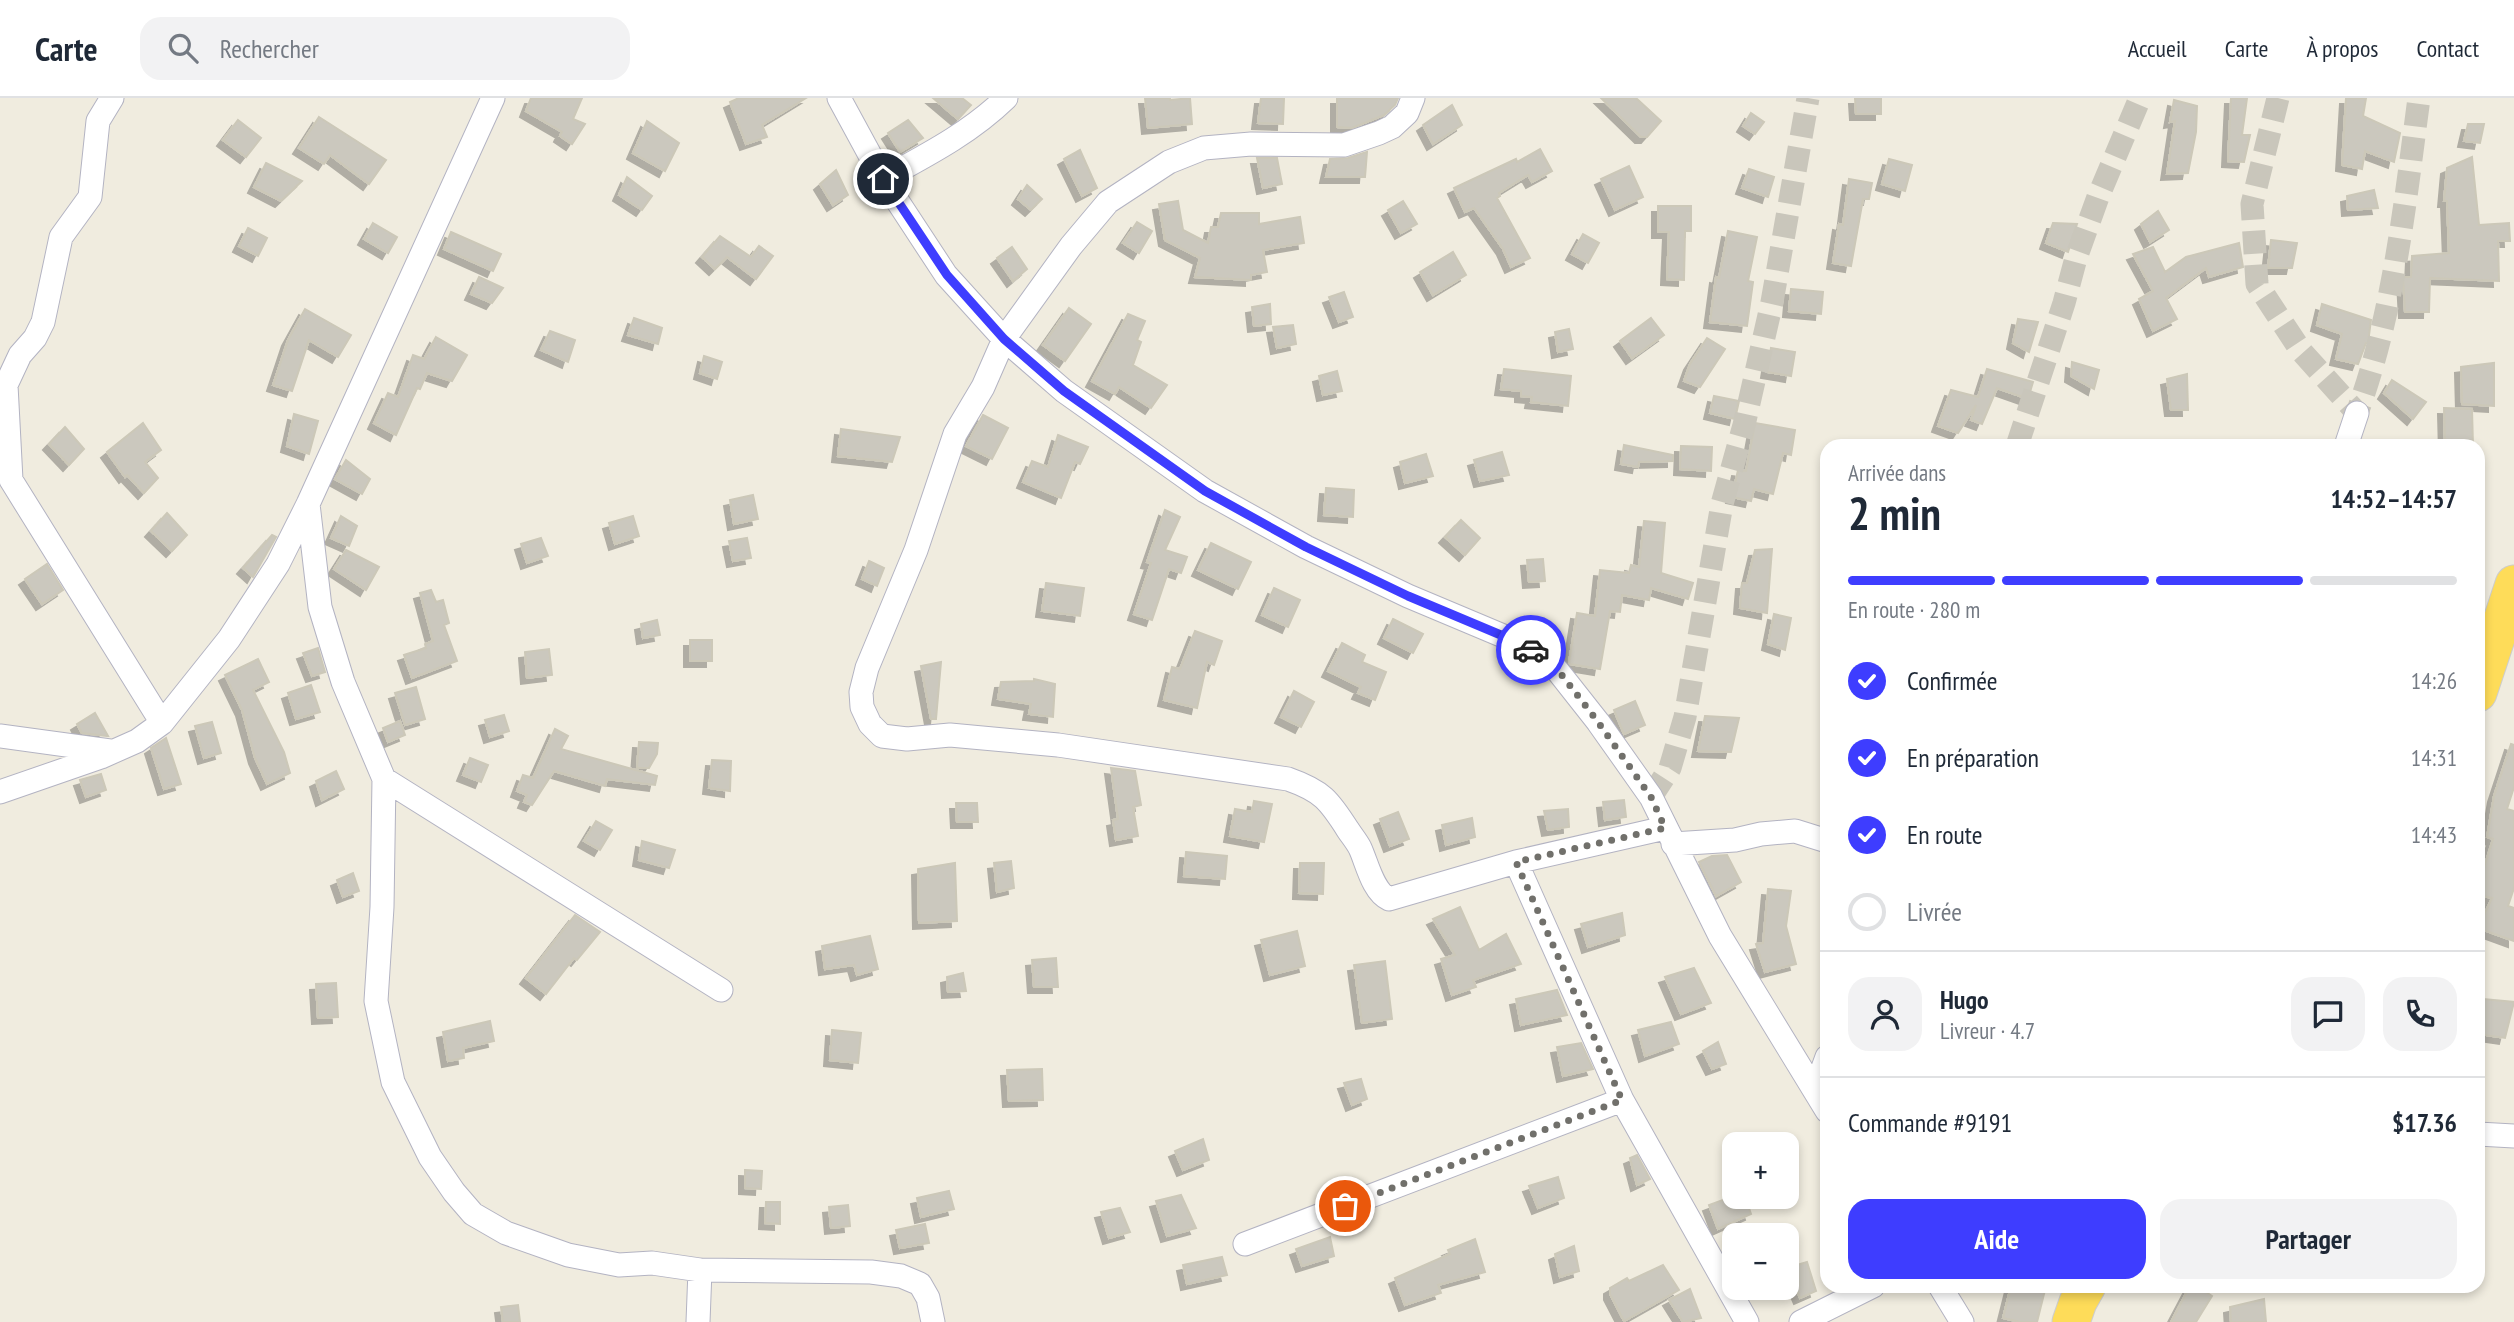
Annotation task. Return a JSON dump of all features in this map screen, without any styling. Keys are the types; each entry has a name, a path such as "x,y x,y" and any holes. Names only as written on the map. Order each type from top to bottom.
{"highway":[{"path":"2485,672 2514,584"},
{"path":"2071,1322 2083,1293"}],"street":[{"path":"112,98 98,121 90,197 61,237 43,322 35,338 20,355 6,385 11,480 162,723"},
{"path":"0,792 138,741 162,723 229,639 278,564 308,504 493,98"},
{"path":"839,98 883,179 947,275 1004,339 1064,391 1205,491 1306,547 1408,596 1508,638 1558,670 1651,797 1720,936 1820,1099"},
{"path":"883,179 950,143 991,113 1006,98"},
{"path":"1413,98 1407,113 1392,127 1344,145 1251,144 1204,148 1169,162 1108,202 1071,246 1004,339 983,387 955,434 916,550 867,668 861,692 862,707 870,724 882,736 907,739 950,735 1058,745 1288,779 1314,790 1334,807 1358,845 1378,890 1389,899 1516,862 1669,836 1735,840 1795,831 1820,839"},
{"path":"2348,439 2357,412"},
{"path":"308,504 320,607 342,682 384,779 382,907 376,1001 393,1082 430,1157 454,1192 473,1214 506,1233 568,1255 619,1265 652,1263 700,1270 872,1272 901,1276 920,1284 928,1298 933,1322"},
{"path":"0,736 113,752"},
{"path":"384,779 721,990"},
{"path":"1516,862 1622,1100 1746,1322"},
{"path":"1815,1090 1820,1076"},
{"path":"1245,1244 1622,1100"},
{"path":"2485,1134 2514,1136"},
{"path":"698,1322 700,1270"},
{"path":"1801,1322 1859,1293"},
{"path":"1948,1293 1962,1322"}],"building":[{"path":"531,98 582,98 573,119 585,124 572,144 560,136 562,132 526,111"},
{"path":"739,98 806,98 762,125 767,137 746,144 730,102"},
{"path":"933,98 962,98 971,105 958,119"},
{"path":"1145,98 1190,98 1192,124 1148,128"},
{"path":"1261,98 1284,98 1283,124 1258,123"},
{"path":"1337,98 1398,98 1395,105 1384,115 1352,128 1337,127"},
{"path":"1601,98 1636,98 1661,121 1647,137 1641,137"},
{"path":"1855,98 1881,98 1881,114 1856,114"},
{"path":"2231,98 2247,98 2242,135 2250,135 2244,162 2228,161"},
{"path":"2346,98 2366,98 2363,116 2400,133 2394,162 2365,151 2362,169 2342,165"},
{"path":"2174,100 2197,106 2196,132 2188,173 2167,174 2175,121 2170,122"},
{"path":"1452,105 1462,125 1433,144 1423,125"},
{"path":"1751,113 1764,122 1755,134 1743,126"},
{"path":"319,117 386,160 369,184 330,155 324,164 299,148"},
{"path":"238,120 261,138 246,157 223,140"},
{"path":"908,120 923,138 900,152 888,133"},
{"path":"647,121 679,143 665,171 633,153"},
{"path":"2468,124 2484,124 2480,143 2464,141"},
{"path":"1540,149 1552,171 1532,182 1528,175 1499,193 1497,198 1530,258 1511,267 1503,249 1474,208 1465,212 1454,188 1516,159 1517,162"},
{"path":"1080,150 1097,188 1082,196 1064,159"},
{"path":"1367,152 1365,177 1326,177 1330,159 1348,158"},
{"path":"2472,157 2479,225 2509,223 2510,241 2498,241 2499,281 2430,278 2429,312 2405,312 2403,277 2411,277 2412,256 2449,253 2447,201 2444,201 2447,168"},
{"path":"1257,158 1277,158 1282,184 1263,188"},
{"path":"1889,159 1912,165 1905,191 1882,184"},
{"path":"266,163 302,181 281,201 254,187"},
{"path":"1629,166 1643,197 1615,210 1601,179"},
{"path":"1749,169 1774,177 1768,197 1742,188"},
{"path":"836,170 848,195 833,205 820,184"},
{"path":"627,177 652,196 642,210 619,195"},
{"path":"1849,179 1872,183 1869,199 1863,199 1851,266 1833,263 1839,224 1843,225"},
{"path":"1027,185 1042,199 1031,210 1018,199"},
{"path":"2374,190 2378,208 2348,210 2347,196"},
{"path":"1178,201 1183,230 1208,243 1211,227 1218,227 1221,213 1259,213 1259,224 1300,217 1304,243 1263,250 1267,272 1251,275 1251,280 1195,277 1200,258 1165,240 1159,204"},
{"path":"1403,201 1417,224 1401,233 1388,210"},
{"path":"1658,206 1691,206 1691,231 1685,231 1684,280 1667,279 1669,232 1658,232"},
{"path":"2158,211 2169,230 2150,242 2141,224"},
{"path":"1137,222 1152,231 1139,253 1123,243"},
{"path":"373,223 397,237 388,253 364,239"},
{"path":"2053,223 2077,224 2068,252 2046,243"},
{"path":"248,228 267,238 258,256 239,246"},
{"path":"1728,231 1757,237 1748,281 1753,282 1747,326 1710,322 1716,277 1719,278"},
{"path":"451,232 501,254 493,271 444,249"},
{"path":"1583,234 1599,243 1588,263 1572,254"},
{"path":"720,236 751,257 759,246 773,256 756,279 727,257 715,269 702,257"},
{"path":"2271,240 2297,243 2292,268 2268,268"},
{"path":"2239,243 2243,267 2209,277 2206,268 2166,298 2177,319 2153,331 2139,299 2153,291 2133,254 2153,247 2165,272 2186,257"},
{"path":"1012,247 1027,269 1013,281 997,258"},
{"path":"1453,252 1466,275 1433,295 1420,272"},
{"path":"479,277 503,288 492,303 471,294"},
{"path":"1791,289 1823,292 1821,314 1789,311"},
{"path":"1344,292 1353,317 1339,322 1329,297"},
{"path":"1270,304 1271,324 1254,326 1252,307"},
{"path":"2322,304 2371,320 2368,343 2358,364 2336,359 2342,334 2317,325"},
{"path":"1069,308 1091,324 1065,361 1043,345"},
{"path":"305,309 351,335 338,357 309,340 292,391 273,385 288,340"},
{"path":"1128,314 1145,321 1137,340 1141,342 1133,365 1167,385 1151,408 1119,387 1115,394 1092,381"},
{"path":"634,318 662,328 658,344 628,335"},
{"path":"1651,318 1664,335 1632,358 1620,341"},
{"path":"2018,319 2038,322 2029,352 2013,343"},
{"path":"1293,325 1296,344 1277,348 1273,327"},
{"path":"1569,329 1573,349 1558,352 1555,332"},
{"path":"550,331 575,340 568,362 541,350"},
{"path":"436,337 467,355 452,381 427,373 420,389 417,388 396,435 374,423 388,393 398,397 413,355 424,359"},
{"path":"1707,338 1725,349 1700,387 1684,381 1690,364"},
{"path":"1771,348 1795,352 1791,376 1767,372"},
{"path":"704,356 722,362 717,379 700,373"},
{"path":"2072,362 2099,370 2094,389 2071,376"},
{"path":"2494,363 2494,406 2462,404 2461,367"},
{"path":"1504,369 1571,376 1568,406 1531,402 1532,397 1521,396 1521,391 1501,389"},
{"path":"1987,369 2033,382 2028,399 1997,388 1982,424 1971,420 1976,405 1958,433 1938,426 1951,390 1978,397"},
{"path":"1337,371 1342,391 1323,395 1319,376"},
{"path":"2187,374 2188,410 2171,410 2167,379"},
{"path":"2392,380 2426,402 2413,419 2384,393"},
{"path":"1714,396 1739,401 1735,419 1710,413"},
{"path":"2444,408 2472,409 2473,439 2445,439"},
{"path":"294,414 318,421 309,454 287,446"},
{"path":"983,415 1008,428 992,459 966,446"},
{"path":"143,423 161,450 145,462 158,478 144,493 127,475 125,477 107,452"},
{"path":"1755,423 1795,430 1791,455 1783,453 1773,494 1754,489 1751,501 1732,497 1738,470 1746,471"},
{"path":"65,427 84,449 69,465 49,444"},
{"path":"841,429 900,437 892,462 838,456"},
{"path":"1058,435 1088,447 1080,464 1075,462 1061,498 1023,482 1032,461 1048,467"},
{"path":"1624,445 1673,455 1673,461 1639,462 1638,467 1621,464"},
{"path":"1681,446 1712,447 1711,471 1680,469"},
{"path":"1502,452 1509,475 1480,481 1474,460"},
{"path":"1426,454 1433,476 1405,483 1400,462"},
{"path":"346,460 370,479 362,494 335,479"},
{"path":"1326,488 1354,490 1353,517 1324,515"},
{"path":"753,495 758,519 734,524 730,500"},
{"path":"1165,510 1180,517 1165,550 1187,557 1181,573 1169,569 1152,620 1134,614 1151,563 1147,562"},
{"path":"167,513 187,535 172,551 151,531"},
{"path":"341,516 357,526 349,546 331,538"},
{"path":"633,516 639,536 615,544 609,523"},
{"path":"1461,520 1480,538 1465,555 1445,537"},
{"path":"1644,521 1665,523 1661,573 1693,583 1688,599 1651,588 1649,600 1622,595 1620,612 1610,611 1600,669 1570,664 1577,613 1595,616 1600,570 1629,573 1631,565 1639,567"},
{"path":"272,535 276,537 253,577 243,568"},
{"path":"541,538 548,556 527,563 521,544"},
{"path":"747,538 751,558 733,561 729,541"},
{"path":"1211,543 1251,562 1238,589 1198,570"},
{"path":"1772,549 1767,613 1740,608 1742,583 1747,583 1755,550"},
{"path":"346,550 379,567 366,590 334,569"},
{"path":"1543,559 1545,581 1529,582 1527,560"},
{"path":"869,561 884,568 877,586 862,579"},
{"path":"47,564 63,590 42,604 25,579"},
{"path":"1046,583 1084,588 1080,616 1042,611"},
{"path":"1274,588 1300,600 1288,627 1262,615"},
{"path":"431,590 436,602 443,600 449,623 444,625 457,661 412,678 404,655 426,648 425,644 433,641 420,593"},
{"path":"1774,614 1791,618 1785,650 1768,644"},
{"path":"1393,619 1423,634 1413,653 1384,638"},
{"path":"657,620 660,635 643,638 641,624"},
{"path":"1195,631 1222,641 1214,665 1207,662 1197,708 1164,700 1172,667 1180,669"},
{"path":"690,640 712,640 712,661 690,661"},
{"path":"1342,643 1365,655 1362,662 1386,672 1375,700 1358,693 1361,687 1328,671"},
{"path":"318,648 325,672 312,676 303,653"},
{"path":"549,649 552,675 527,678 525,652"},
{"path":"258,659 269,682 253,690 284,752 290,773 267,784 255,758 242,710 225,675"},
{"path":"941,662 936,719 931,719 921,666"},
{"path":"1034,679 1055,684 1053,717 1029,714 1031,704 998,699 1001,682"},
{"path":"311,685 320,712 296,719 288,693"},
{"path":"416,687 425,719 405,725 395,693"},
{"path":"1294,691 1314,702 1301,727 1281,717"},
{"path":"1635,701 1645,725 1624,734 1614,710"},
{"path":"95,713 108,736 82,733 77,724"},
{"path":"504,715 509,731 490,737 485,720"},
{"path":"1705,716 1739,718 1731,752 1698,751"},
{"path":"400,721 405,735 388,742 383,728"},
{"path":"212,722 221,753 204,758 195,726"},
{"path":"555,729 568,736 561,749 657,776 655,785 607,779 605,786 554,771 532,805 524,802 527,795 517,791 523,775 533,778"},
{"path":"166,738 181,784 164,789 151,748"},
{"path":"639,742 658,743 657,754 649,768 637,768"},
{"path":"2511,744 2514,745 2514,787 2507,809 2514,811 2514,888 2508,906 2514,908 2514,941 2485,931 2485,913 2492,898 2485,896 2485,864 2493,839 2487,837 2494,796"},
{"path":"470,758 488,765 481,782 463,775"},
{"path":"712,760 731,761 730,791 709,788"},
{"path":"1111,768 1135,771 1141,805 1133,807 1138,836 1116,840 1113,820 1118,819"},
{"path":"336,771 344,789 322,800 316,781"},
{"path":"101,774 106,790 86,797 80,780"},
{"path":"1624,800 1626,817 1605,820 1603,802"},
{"path":"1254,801 1272,804 1264,842 1230,836 1235,809 1252,812"},
{"path":"956,803 977,803 978,822 957,822"},
{"path":"1568,809 1569,827 1548,830 1544,811"},
{"path":"1398,812 1409,839 1390,846 1380,819"},
{"path":"1472,818 1475,837 1446,845 1442,825"},
{"path":"596,821 612,830 600,850 584,841"},
{"path":"642,841 675,850 669,868 639,860"},
{"path":"1186,852 1227,856 1225,879 1184,876"},
{"path":"1727,855 1741,882 1716,896 1699,862 1712,856"},
{"path":"1011,861 1014,888 997,892 994,863"},
{"path":"955,863 957,921 919,923 918,869"},
{"path":"1300,863 1324,863 1323,894 1299,893"},
{"path":"353,873 359,891 343,897 337,880"},
{"path":"1768,889 1791,891 1786,926 1796,964 1765,972 1756,944 1763,943"},
{"path":"1460,907 1479,950 1506,934 1521,964 1473,980 1476,987 1452,995 1441,959 1455,955 1433,919"},
{"path":"1622,913 1625,935 1588,947 1581,924"},
{"path":"575,915 600,932 577,960 574,958 546,994 526,978"},
{"path":"1297,931 1305,966 1270,975 1261,940"},
{"path":"870,936 878,969 857,975 854,965 825,969 822,946"},
{"path":"1056,958 1058,987 1034,987 1032,960"},
{"path":"1385,961 1392,1019 1362,1023 1354,965"},
{"path":"1694,968 1711,1003 1681,1014 1665,977"},
{"path":"963,973 966,991 948,992 947,977"},
{"path":"336,983 338,1017 318,1018 316,984"},
{"path":"1557,990 1567,1015 1521,1025 1516,999"},
{"path":"2485,999 2514,1002 2505,1038 2485,1035"},
{"path":"490,1021 494,1041 463,1048 464,1058 448,1061 443,1032"},
{"path":"1671,1022 1679,1044 1645,1056 1638,1030"},
{"path":"832,1030 861,1033 858,1063 830,1060"},
{"path":"1718,1042 1726,1064 1712,1069 1703,1051"},
{"path":"1581,1043 1593,1069 1563,1076 1557,1047"},
{"path":"1042,1069 1043,1100 1009,1101 1007,1070"},
{"path":"1361,1079 1367,1099 1352,1105 1344,1083"},
{"path":"1203,1139 1209,1160 1183,1170 1175,1151"},
{"path":"1637,1155 1650,1179 1637,1185 1630,1158"},
{"path":"745,1170 762,1171 761,1189 745,1188"},
{"path":"1558,1177 1564,1198 1538,1208 1529,1186"},
{"path":"949,1191 954,1209 921,1217 917,1198"},
{"path":"1181,1195 1196,1228 1167,1236 1156,1201"},
{"path":"1722,1200 1722,1209 1749,1209 1751,1214 1731,1223 1722,1223 1722,1227 1718,1229 1709,1205"},
{"path":"766,1202 780,1202 780,1224 765,1223"},
{"path":"848,1205 850,1226 831,1228 829,1207"},
{"path":"1120,1208 1130,1232 1109,1238 1101,1212"},
{"path":"925,1224 929,1243 900,1248 896,1230"},
{"path":"1330,1237 1334,1256 1302,1266 1296,1249"},
{"path":"1475,1239 1485,1272 1438,1285 1441,1293 1405,1305 1395,1278 1450,1254 1448,1250"},
{"path":"1574,1246 1579,1271 1560,1277 1555,1254"},
{"path":"1222,1257 1227,1275 1187,1284 1183,1265"},
{"path":"1807,1262 1816,1291 1800,1298 1799,1296 1799,1264"},
{"path":"1663,1265 1679,1290 1624,1321 1610,1294 1610,1288 1627,1278 1629,1281"},
{"path":"1690,1289 1701,1318 1683,1322 1669,1300"},
{"path":"2009,1293 2044,1293 2037,1322 2003,1318"},
{"path":"2186,1293 2208,1293 2212,1296 2196,1322 2171,1322"},
{"path":"2264,1299 2266,1322 2231,1322 2230,1307"},
{"path":"518,1305 520,1322 503,1322 501,1307"}],"tunnel":[{"path":"1651,797 1670,768 1685,717 1722,504 1744,425 1772,302 1808,98"},
{"path":"2019,439 2076,258 2098,197 2140,98"},
{"path":"2278,98 2252,204 2257,284 2301,351 2357,413 2370,375 2397,257 2419,98"}],"way so far":[{"path":"1345,1206 1622,1100 1516,862 1665,828 1651,797 1598,722 1558,670 1531,650"}],"route":[{"path":"883,179 947,275 1004,339 1064,391 1205,491 1306,547 1531,650"}]}
